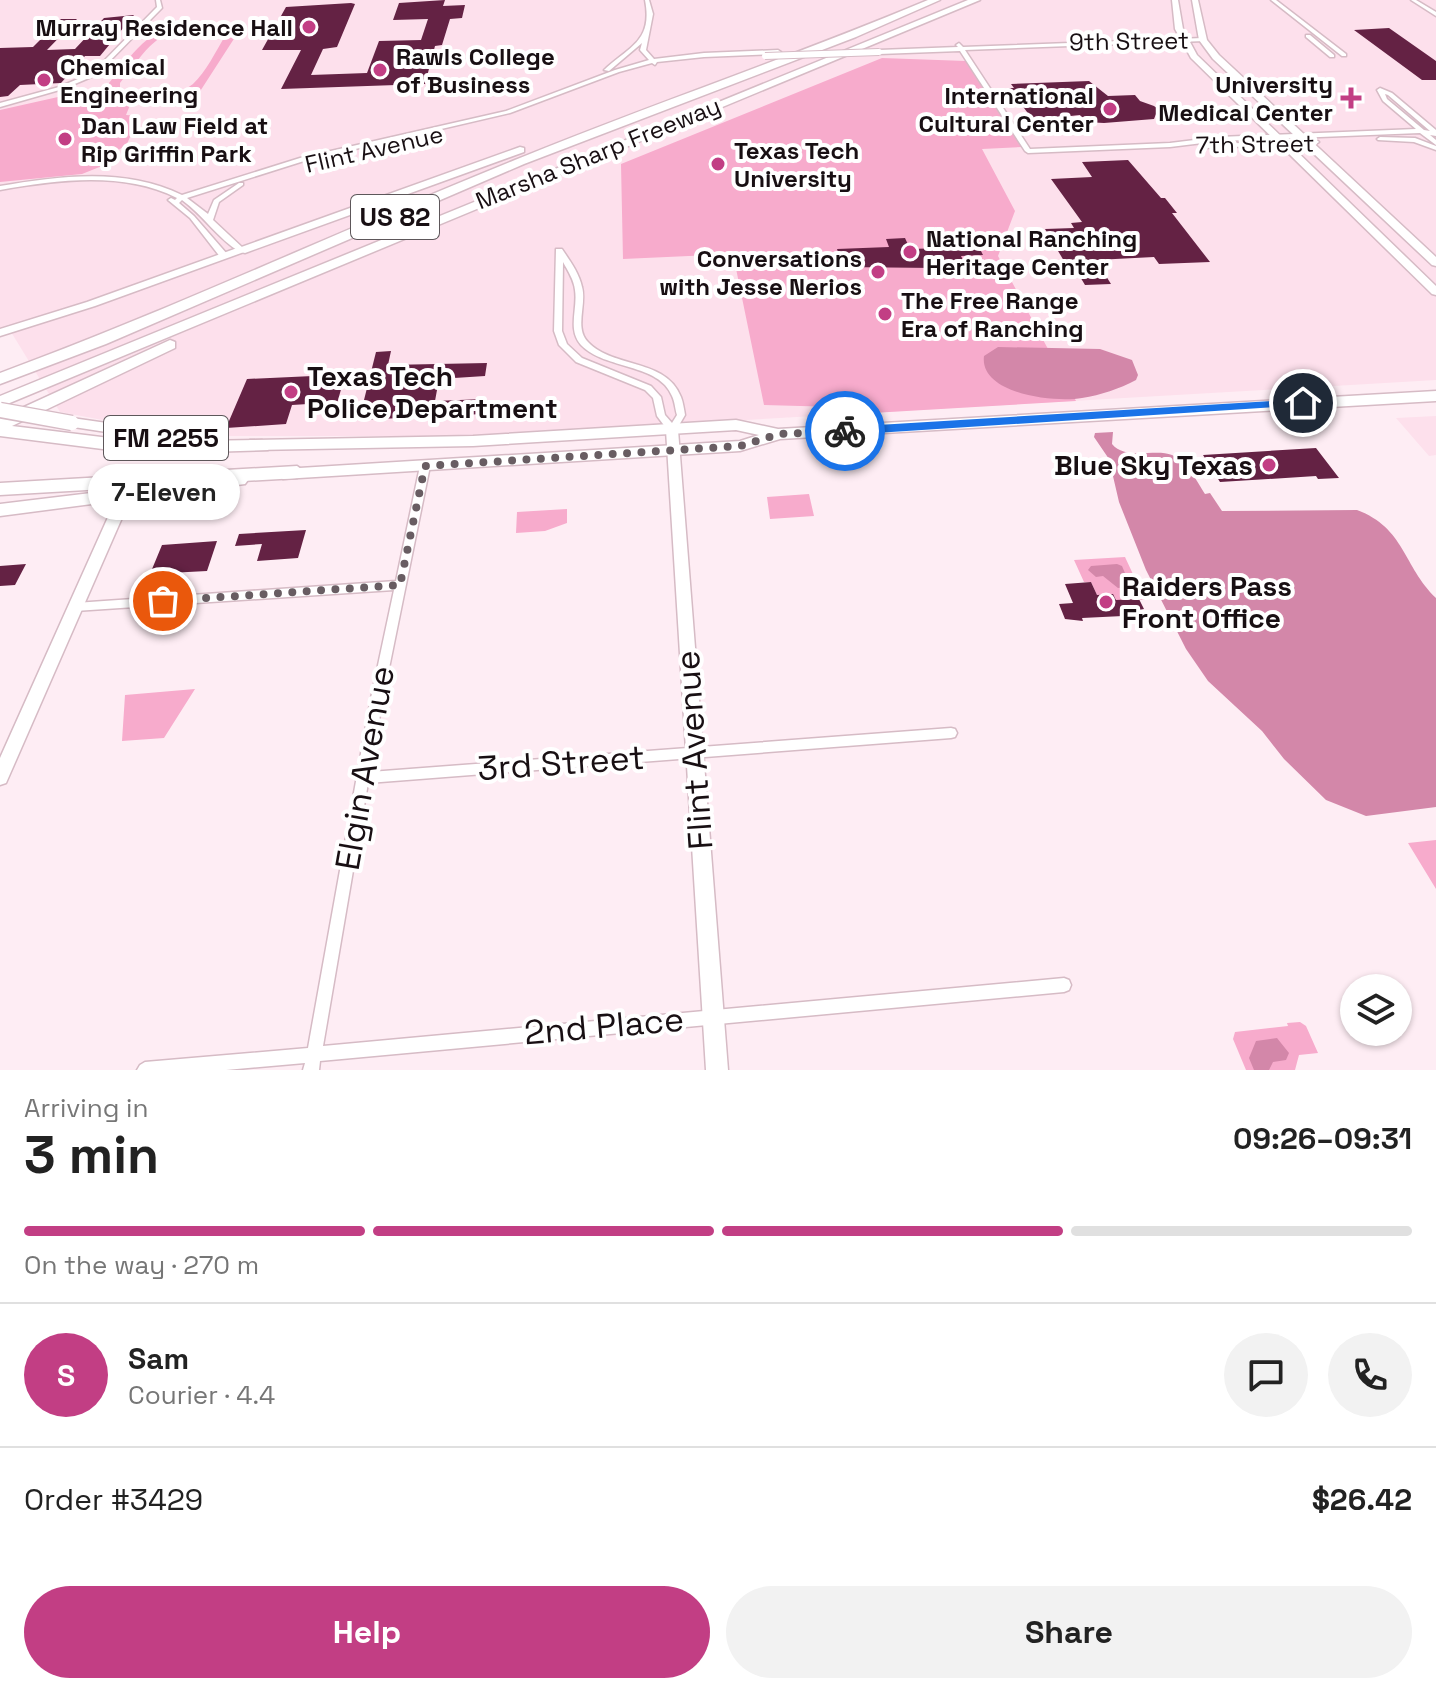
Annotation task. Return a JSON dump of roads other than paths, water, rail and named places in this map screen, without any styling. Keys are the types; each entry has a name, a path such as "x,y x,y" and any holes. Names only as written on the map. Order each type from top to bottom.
{"highway":[{"name":"Marsha Sharp Freeway","path":"0,379 101,341 520,162 936,0"},
{"name":"Marsha Sharp Freeway","path":"0,402 976,0"},
{"path":"240,250 430,181 774,62 791,59"},
{"path":"3,422 385,241"},
{"path":"3,422 42,436 142,448 262,446"},
{"path":"0,489 297,472"}],"main road":[{"name":"FM 2255","path":"0,510 297,472 740,446 779,434 1436,396"},
{"name":"FM 2255","path":"3,422 72,423 198,442 262,446 473,441 736,425 779,434"}],"street":[{"path":"0,105 61,88 94,74 160,7 158,0"},
{"path":"647,0 650,14 643,50 655,63"},
{"path":"1175,0 1183,39 1202,65 1436,292"},
{"path":"1195,0 1203,40 1218,59 1436,263"},
{"path":"1262,0 1332,56"},
{"path":"1273,0 1344,55"},
{"path":"1413,0 1436,14"},
{"name":"Flint Avenue","path":"588,82 622,59 644,39"},
{"name":"9th Street","path":"655,63 694,55 1203,40"},
{"name":"9th Street","path":"655,63 960,47"},
{"name":"7th Street","path":"960,47 1028,151 1432,134"},
{"name":"Flint Avenue","path":"182,200 302,159 508,112 588,82 655,63"},
{"name":"Flint Avenue","path":"182,200 345,155 512,117 655,63"},
{"path":"1432,134 1380,95 1380,90 1390,94 1432,134 1436,145"},
{"name":"7th Street","path":"1303,139 1380,139 1432,134"},
{"path":"1380,139 1415,140 1436,145"},
{"path":"0,190 47,184 99,183 144,189 182,200 240,250 0,333"},
{"path":"209,221 216,201 241,184"},
{"path":"182,200 224,256"},
{"name":"Flint Avenue","path":"672,430 661,416 657,397 648,388 579,360 563,345 558,331 559,251 579,289 578,328 581,339 599,353 667,381 679,400 681,415 672,430 673,451 717,1070"},
{"name":"Elgin Avenue","path":"312,1062 363,778 425,466"},
{"path":"0,777 125,495"},
{"path":"75,607 400,585"},
{"name":"3rd Street","path":"363,778 951,733"},
{"name":"2nd Place","path":"145,1070 312,1062 713,1016 1064,985"}],"place":[{"name":"Murray Residence Hall","path":"309,27"},
{"name":"Rawls College of Business","path":"380,70"},
{"name":"Chemical Engineering","path":"44,80"},
{"name":"University Medical Center","path":"1351,98"},
{"name":"International Cultural Center","path":"1110,109"},
{"name":"Dan Law Field at Rip Griffin Park","path":"65,139"},
{"name":"Texas Tech University","path":"718,164"},
{"name":"National Ranching Heritage Center","path":"910,252"},
{"name":"Conversations with Jesse Nerios","path":"878,272"},
{"name":"The Free Range Era of Ranching","path":"885,314"},
{"name":"Texas Tech Police Department","path":"291,392"},
{"name":"Blue Sky Texas","path":"1269,465"},
{"name":"7-Eleven","path":"163,601"},
{"name":"Raiders Pass Front Office","path":"1106,602"}]}
